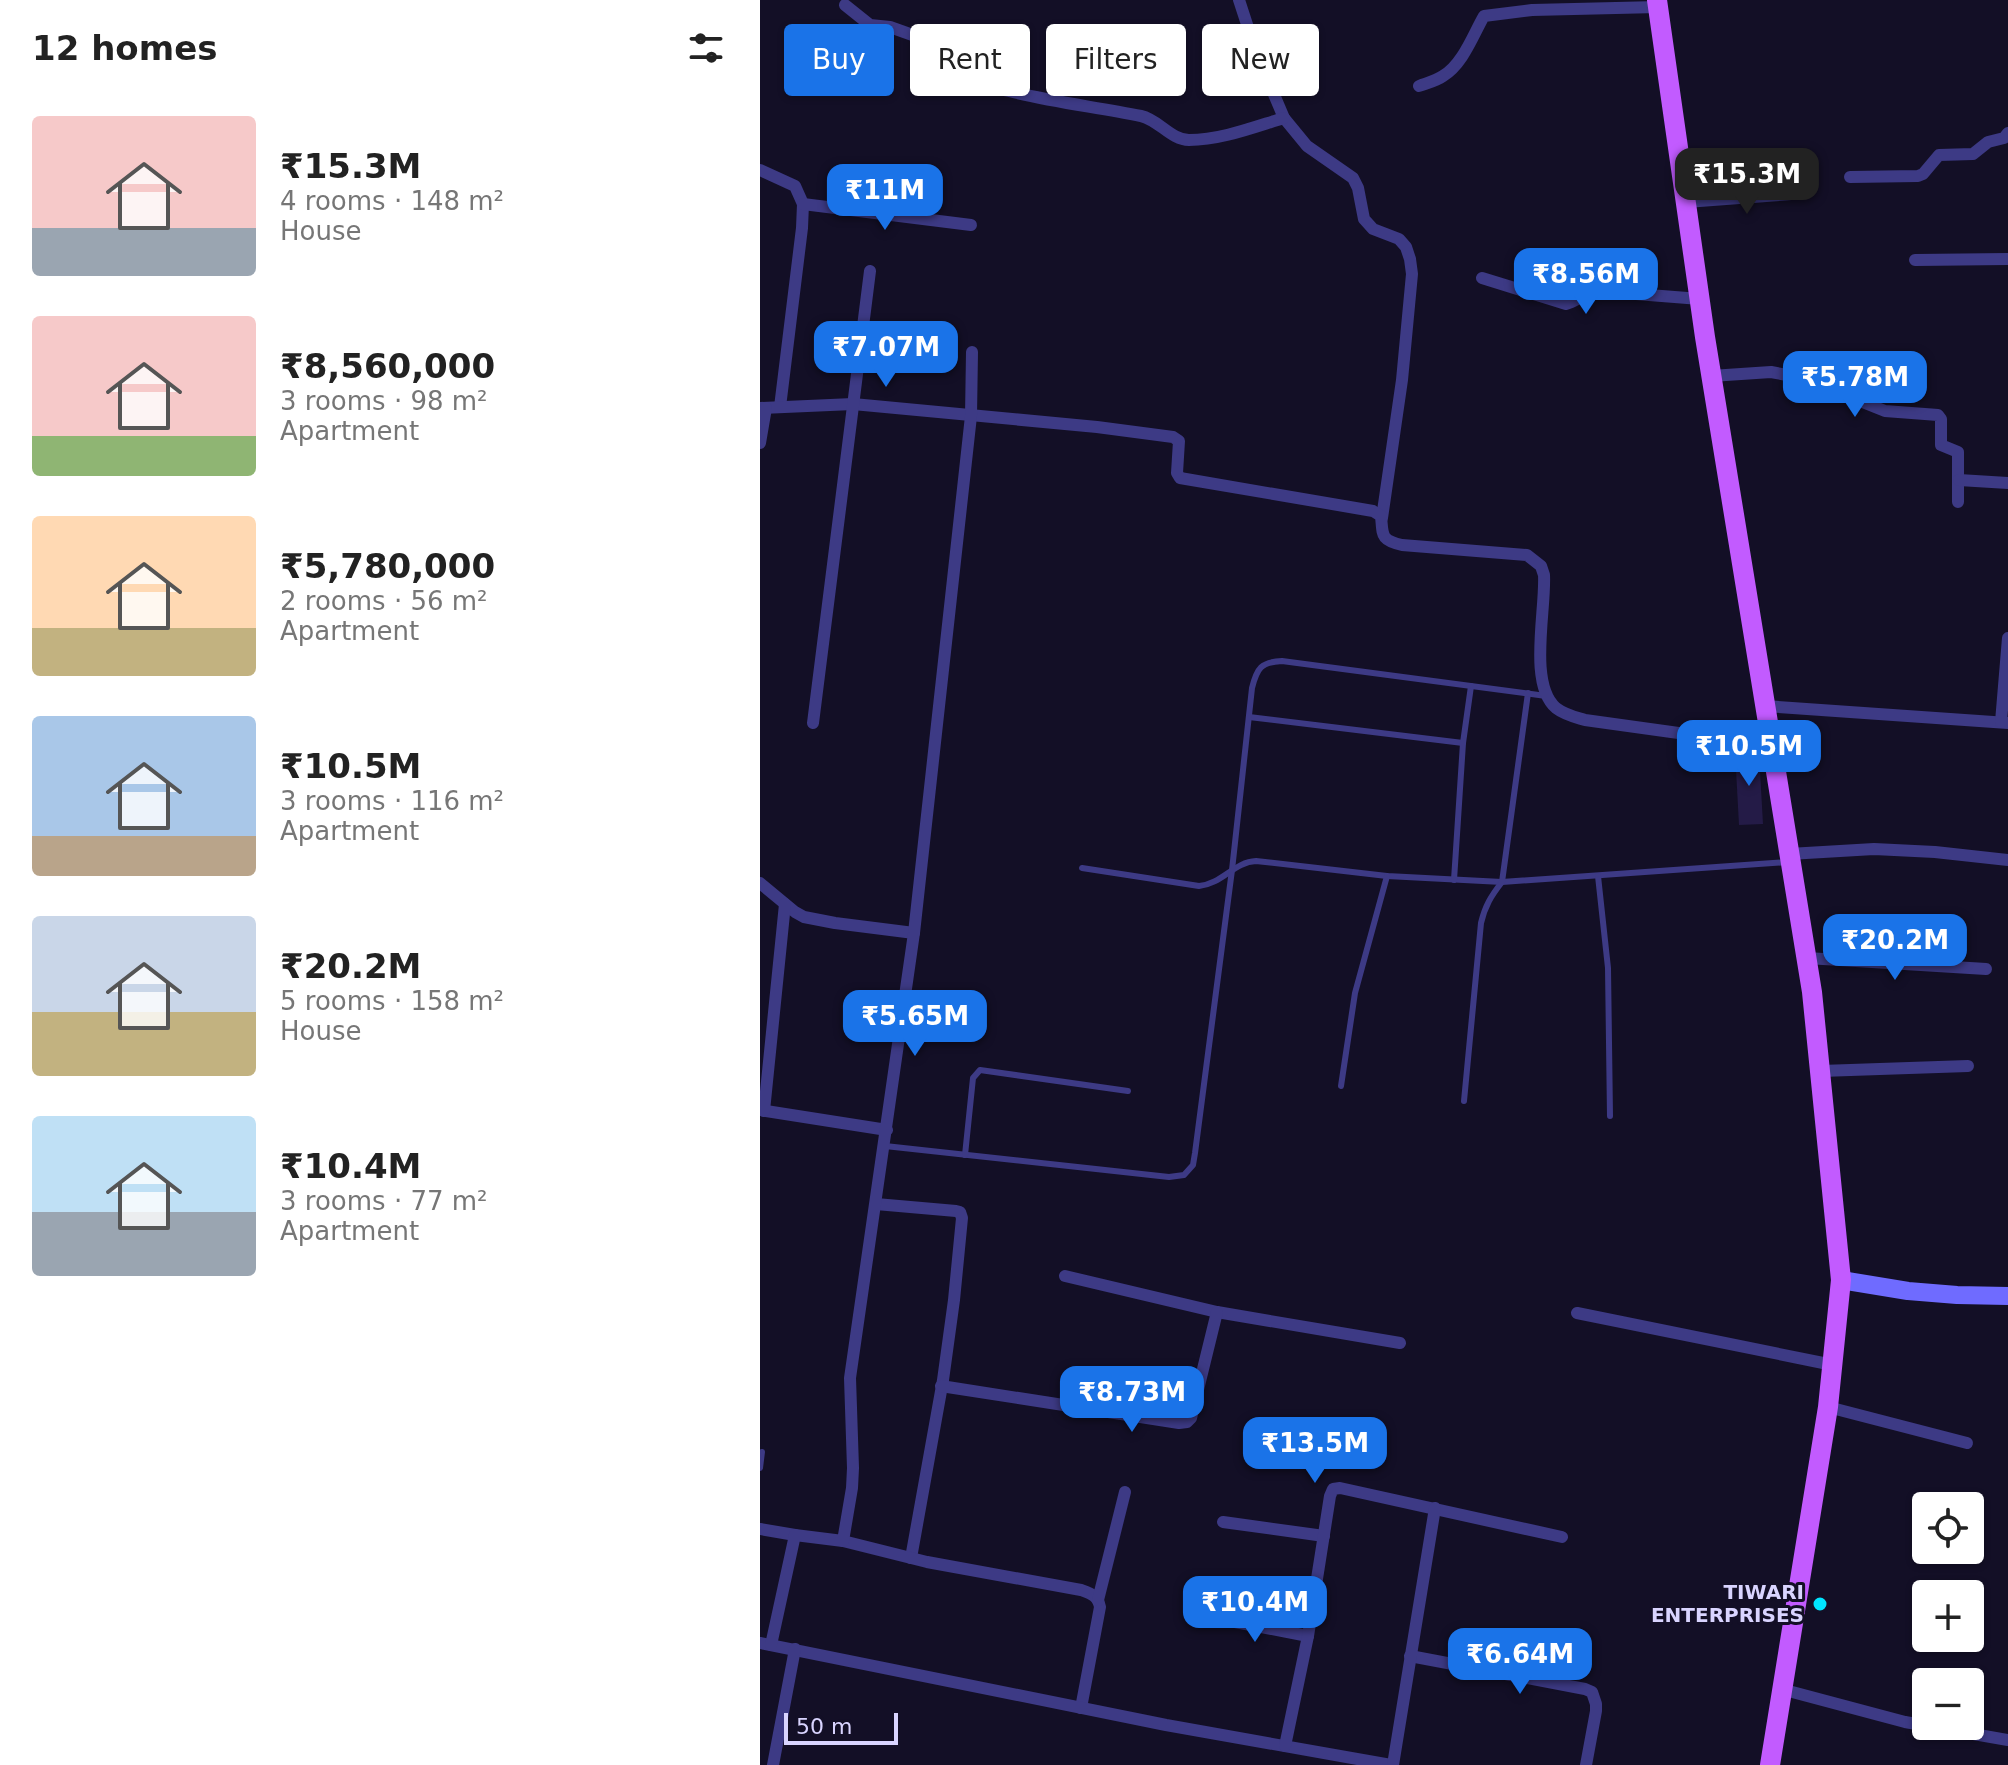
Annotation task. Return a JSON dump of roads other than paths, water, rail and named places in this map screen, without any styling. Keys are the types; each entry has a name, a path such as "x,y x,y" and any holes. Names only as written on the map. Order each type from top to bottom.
{"main road":[{"path":"1658,4 1711,376 1807,958 1841,1280 1828,1407 1770,1765"}],"street":[{"path":"1239,0 1256,52 1284,118 1307,146 1353,178 1364,219 1373,229 1399,239 1410,259 1412,274 1402,380 1382,518 1383,535 1392,543 1402,545 1527,555 1541,566 1545,588 1540,673 1546,696 1555,707 1568,715 1772,746"},
{"path":"1419,86 1451,71 1484,16 1482,0"},
{"path":"1484,16 1532,10 1658,4"},
{"path":"845,5 870,25 890,27 935,43 939,48 940,66 966,81 1050,101 1143,117 1158,123 1179,139 1228,135 1284,118"},
{"path":"1850,177 1918,176 1939,155 1973,154 1988,142 2004,138 2008,133"},
{"path":"760,170 795,186 803,204 780,407"},
{"path":"1686,202 1805,193"},
{"path":"803,204 971,225"},
{"path":"1915,260 2008,259"},
{"path":"813,723 870,271"},
{"path":"1482,278 1566,304 1598,291 1700,299"},
{"path":"843,1541 853,1468 850,1378 914,933 971,416 972,352"},
{"path":"1711,376 1771,372 1820,385 1885,411 1938,415 1941,419 1942,447 1959,453 1958,502"},
{"path":"760,443 763,408 780,407 853,404 1097,427 1173,437 1179,441 1177,473 1180,478 1373,511 1382,518"},
{"path":"1959,480 2008,483"},
{"path":"1765,706 2004,722 2008,638"},
{"path":"1790,858 1874,849 2008,860"},
{"path":"760,883 804,917 914,933"},
{"path":"785,904 762,1110 887,1130"},
{"path":"1807,958 1986,969"},
{"path":"1821,1071 1968,1066"},
{"path":"876,1204 962,1214 954,1300 911,1558"},
{"path":"1065,1276 1217,1312 1400,1343"},
{"path":"1841,1280 1908,1291 2008,1296"},
{"path":"941,1386 1187,1422 1191,1418 1217,1312"},
{"path":"1577,1313 1833,1365"},
{"path":"1828,1407 1967,1443"},
{"path":"1285,1746 1308,1636 1331,1492 1336,1488 1562,1537"},
{"path":"1098,1600 1125,1492"},
{"path":"795,1535 766,1644 1166,1725 1392,1765 1435,1508"},
{"path":"1223,1522 1324,1536"},
{"path":"760,1529 843,1541 911,1558 1093,1594 1100,1607 1081,1708"},
{"path":"1209,1617 1308,1636"},
{"path":"773,1765 795,1649"},
{"path":"1410,1656 1592,1692 1596,1711 1586,1765"},
{"path":"1781,1689 1905,1722 2008,1740"}],"lane":[{"path":"885,1146 1169,1177 1184,1175 1193,1165 1195,1153 1249,717 1255,674 1261,666 1270,661 1282,661 1546,696"},
{"path":"1454,880 1463,743 1471,686"},
{"path":"1464,1101 1481,923 1484,908 1502,882 1528,693"},
{"path":"1249,717 1463,743"},
{"path":"1082,868 1199,886 1212,884 1245,862 1263,861 1387,876 1502,882 1790,858"},
{"path":"1341,1086 1355,993 1387,876"},
{"path":"1598,876 1608,968 1610,1116"},
{"path":"965,1155 973,1078 980,1070 1128,1091"},
{"path":"760,1468 762,1452"}],"place":[{"name":"TIWARI ENTERPRISES","path":"1820,1604"}]}
